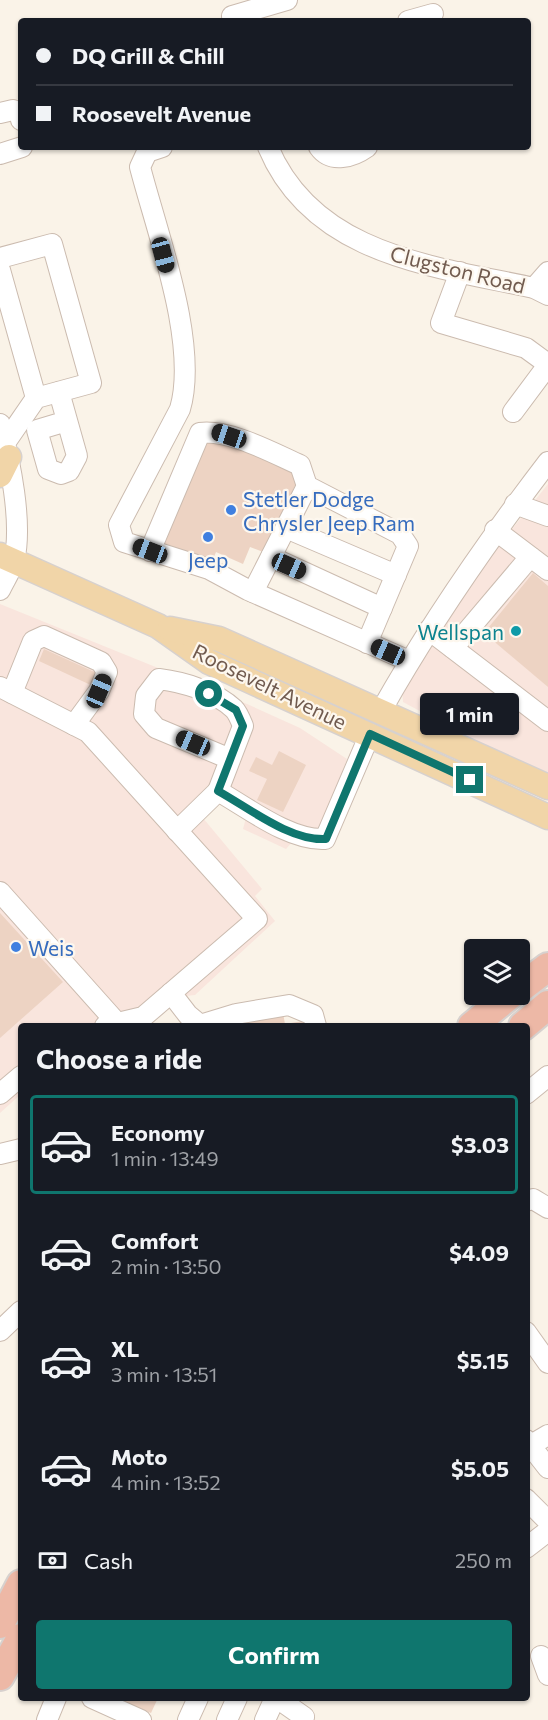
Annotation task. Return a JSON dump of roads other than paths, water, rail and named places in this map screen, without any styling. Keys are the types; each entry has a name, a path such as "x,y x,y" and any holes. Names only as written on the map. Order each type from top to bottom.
{"highway":[{"path":"530,981 548,967"},
{"path":"476,1023 498,1005"},
{"path":"527,1023 548,1005"},
{"path":"0,1624 18,1590"},
{"path":"0,1676 18,1643"}],"main road":[{"name":"Roosevelt Avenue","path":"7,558 158,626 209,662 548,817"},
{"name":"Roosevelt Avenue","path":"158,626 219,639 548,787"},
{"path":"231,672 261,674 359,717 376,718 381,711"}],"street":[{"path":"231,12 287,0"},
{"path":"416,18 432,12"},
{"path":"0,113 13,110 18,112"},
{"path":"0,154 18,148"},
{"path":"153,150 147,152 140,166 182,320 185,392 180,409 119,525 124,542 209,569 253,592 409,661"},
{"name":"Clugston Road","path":"269,150 277,170 309,210 346,236 407,261 541,292"},
{"path":"323,150 330,155 353,157 363,150"},
{"path":"0,258 52,244 91,383 36,398 3,450 15,503 0,590"},
{"path":"0,270 36,398"},
{"path":"460,272 441,323 526,348 548,364 513,412"},
{"path":"541,292 548,272"},
{"path":"59,392 67,421"},
{"path":"150,551 201,433 214,431 300,465 308,486 400,534 408,546 367,643"},
{"path":"381,711 409,661 495,530 548,462"},
{"path":"253,592 308,486"},
{"path":"515,504 548,516"},
{"path":"286,528 396,575"},
{"path":"495,530 548,570"},
{"path":"271,557 382,608"},
{"path":"453,648 530,557"},
{"path":"429,630 548,721"},
{"path":"74,725 99,691 107,672 102,662 44,636 33,641 6,690 74,725 88,732 257,919 143,1017 119,1023"},
{"path":"177,831 218,791 243,726 236,710 209,694 178,681 159,679 146,696 144,714 156,728 230,759"},
{"path":"218,791 258,816 311,840 326,839 370,734"},
{"path":"0,892 109,1023"},
{"path":"171,993 186,1021"},
{"path":"218,1023 289,1005 313,1015 315,1023"},
{"path":"530,1091 548,1076"},
{"path":"0,1094 18,1079"},
{"path":"0,1154 18,1150"},
{"path":"530,1200 533,1199 548,1208"},
{"path":"0,1331 18,1314"},
{"path":"530,1338 548,1363"},
{"path":"530,1443 548,1435"},
{"path":"530,1446 548,1467"},
{"path":"530,1503 548,1521"},
{"path":"530,1545 548,1531"},
{"path":"541,1656 548,1675"},
{"path":"47,1720 55,1701"},
{"path":"99,1701 141,1720"},
{"path":"188,1720 197,1701"},
{"path":"227,1720 236,1701"},
{"path":"265,1720 274,1701"},
{"path":"280,1701 304,1717 303,1720"}],"place":[{"name":"Stetler Dodge Chrysler Jeep Ram","path":"231,510"},
{"name":"Jeep","path":"208,537"},
{"name":"Wellspan","path":"516,631"},
{"name":"Weis","path":"16,947"}]}
